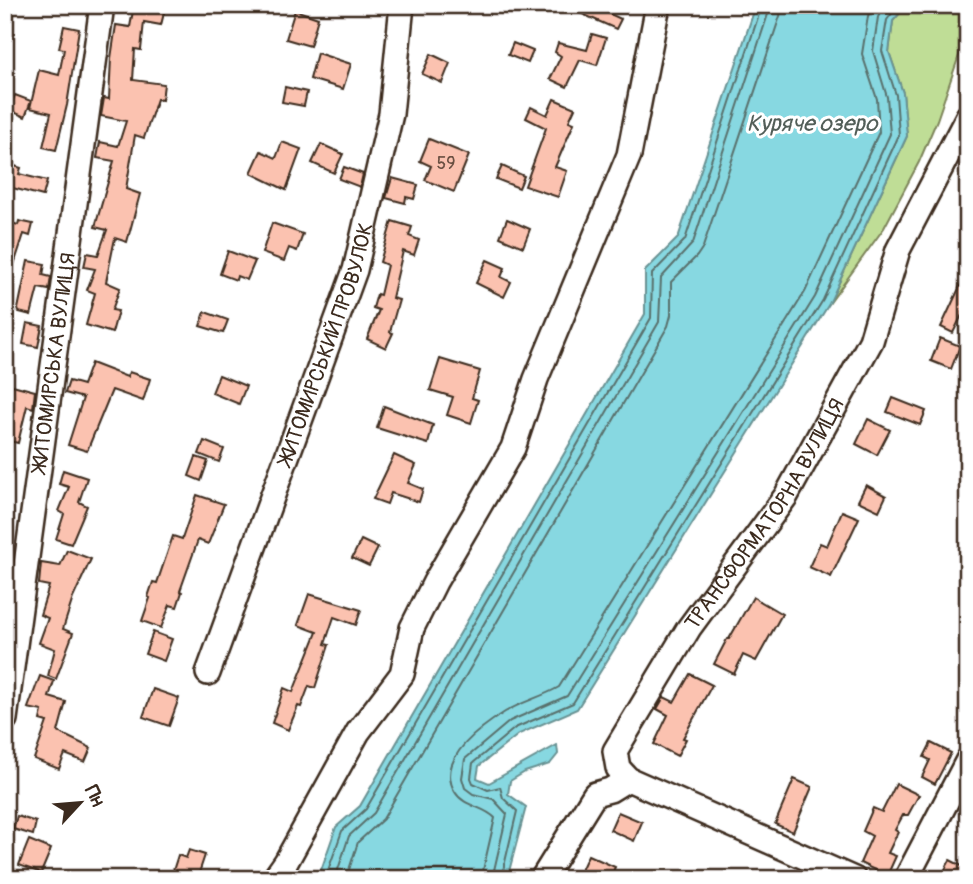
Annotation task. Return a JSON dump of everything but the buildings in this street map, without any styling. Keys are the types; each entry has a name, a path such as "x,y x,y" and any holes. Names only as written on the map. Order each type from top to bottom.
{"street":[{"name":"ЖИТОМИРСЬКА ВУЛИЦЯ","path":"5,719 102,5"},
{"name":"ЖИТОМИРСЬКИЙ ПРОВУЛОК","path":"208,673 355,270 391,114 402,5"},
{"path":"274,879 358,732 402,674 412,628 435,582 513,448 536,379 629,155 658,5"},
{"name":"ТРАНСФОРМАТОРНА ВУЛИЦЯ","path":"628,779 618,768 615,751 689,628 786,496 871,341 898,250 968,116"},
{"path":"905,879 968,760"},
{"path":"542,879 595,794 610,790 628,779 854,879"}],"green space":[{"path":"907,5 968,5 968,29 937,120 919,162 884,228 829,304 907,136 903,93 889,52 893,21"}],"water":[{"name":"Куряче озеро","path":"756,5 907,5 893,21 889,52 903,93 907,136 829,304 577,709 519,734 479,766 477,778 489,783 557,745 558,754 550,764 525,772 510,781 508,794 526,807 507,879 318,879 336,827 360,806 645,314 645,271 678,238"}]}
